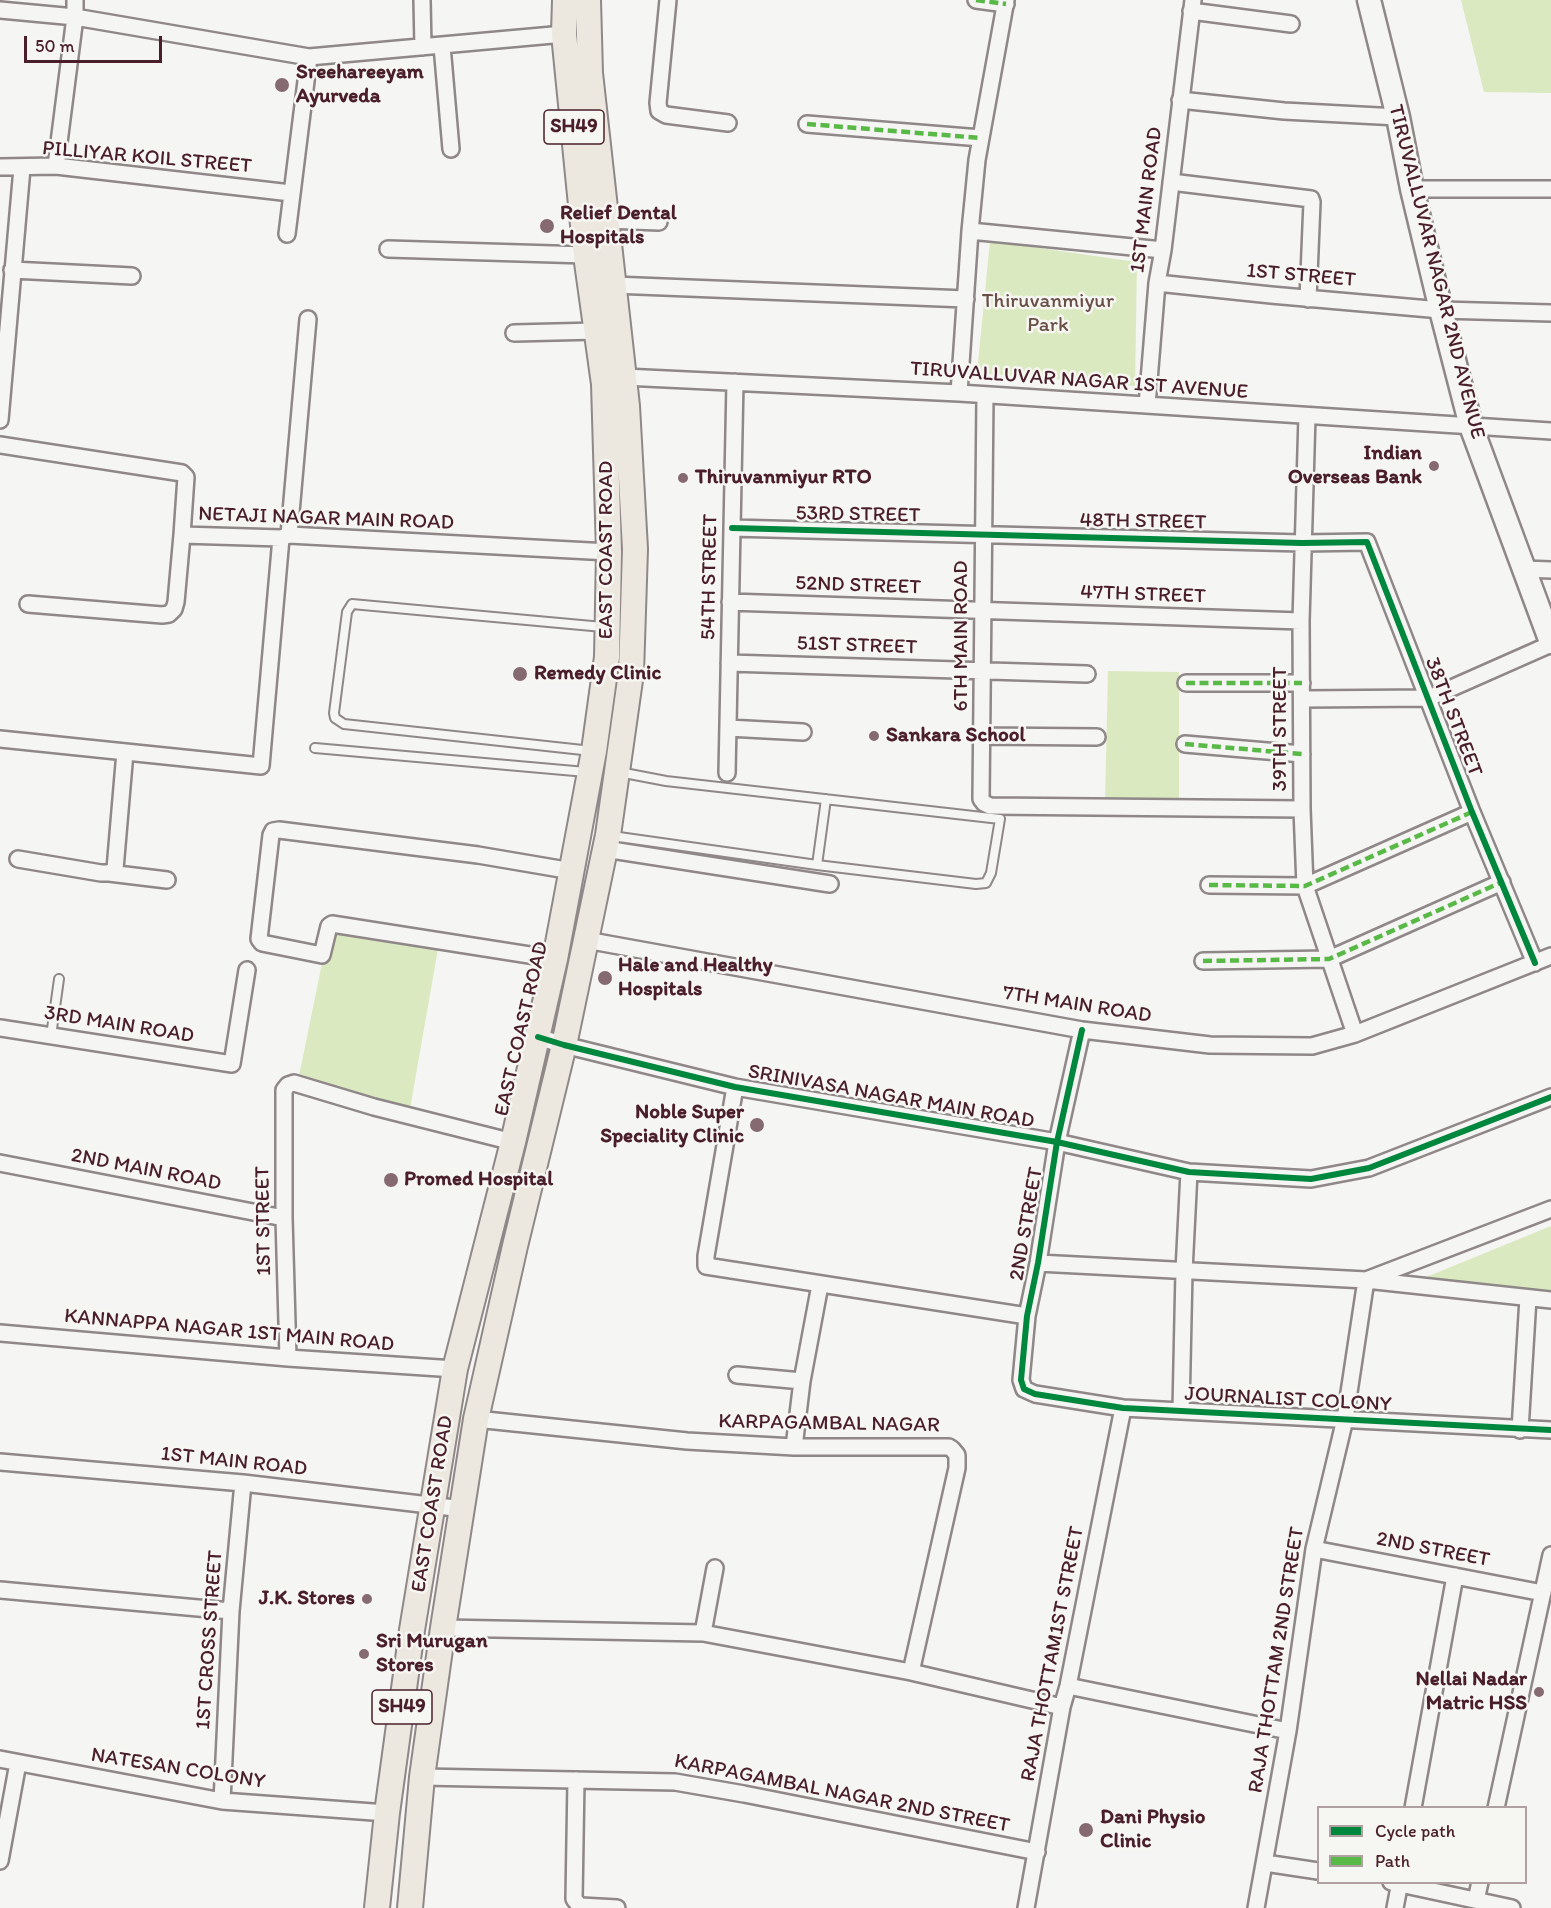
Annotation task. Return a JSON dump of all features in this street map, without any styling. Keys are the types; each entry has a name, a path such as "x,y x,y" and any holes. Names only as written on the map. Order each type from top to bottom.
{"main road":[{"name":"EAST COAST ROAD","path":"410,1908 422,1777 476,1419 564,1046 586,940 606,842 632,656 635,549 614,380 597,331 586,255 564,34 565,0"},
{"name":"EAST COAST ROAD","path":"377,1908 387,1813 412,1630 455,1369 513,1142 555,959 591,762 607,657 614,380 613,285 590,73 588,0"}],"street":[{"path":"56,166 75,17 75,0"},
{"path":"422,0 423,47"},
{"path":"668,0 659,111 666,115 728,123"},
{"path":"959,393 970,231 981,138 1006,2 976,0"},
{"name":"TIRUVALLUVAR NAGAR 2ND AVENUE","path":"1369,0 1398,117 1412,189 1471,426 1551,643"},
{"path":"1192,5 1291,24"},
{"name":"1ST MAIN ROAD","path":"1147,405 1157,283 1163,250 1192,5"},
{"path":"0,10 75,17 309,57 564,34"},
{"path":"442,46 451,149"},
{"path":"287,234 309,57"},
{"path":"1180,100 1284,111 1398,117"},
{"path":"807,124 981,138"},
{"name":"PILLIYAR KOIL STREET","path":"0,167 56,166 291,193"},
{"path":"0,420 5,300 12,270 22,168"},
{"path":"1171,182 1311,199 1308,298"},
{"path":"1412,189 1551,189"},
{"path":"605,220 659,222"},
{"path":"970,231 1163,250"},
{"path":"388,249 586,255"},
{"path":"12,270 132,276"},
{"name":"1ST STREET","path":"1157,283 1441,310 1551,313"},
{"path":"613,285 966,299"},
{"path":"0,740 261,766 308,319"},
{"path":"514,333 597,331"},
{"name":"TIRUVALLUVAR NAGAR 1ST AVENUE","path":"614,380 735,382 959,393 1551,431"},
{"name":"54TH STREET","path":"727,773 735,382"},
{"name":"6TH MAIN ROAD","path":"985,396 981,800 990,806 1302,809"},
{"name":"39TH STREET","path":"1307,416 1301,621 1302,809 1305,886 1355,1034"},
{"name":"NETAJI NAGAR MAIN ROAD","path":"0,445 182,472 186,477 182,535 285,537 609,552"},
{"name":"53RD STREET","path":"732,528 984,535"},
{"path":"28,604 169,614 176,602 182,535"},
{"name":"48TH STREET","path":"984,535 1302,543"},
{"name":"38TH STREET","path":"1302,543 1365,542 1369,544 1472,812 1535,963"},
{"path":"1523,570 1551,570"},
{"name":"52ND STREET","path":"730,602 983,611"},
{"name":"47TH STREET","path":"983,611 1301,621"},
{"path":"1302,699 1429,698 1551,643"},
{"name":"51ST STREET","path":"729,663 1087,674"},
{"path":"1186,683 1302,683"},
{"path":"728,728 803,732"},
{"path":"982,736 1097,737"},
{"path":"1185,744 1302,754"},
{"path":"109,873 115,869 125,752"},
{"path":"1209,885 1305,886 1472,812"},
{"path":"555,959 332,924 329,926 322,955 262,943 259,939 271,835 273,831 279,830 478,855 572,871"},
{"path":"606,842 830,884"},
{"path":"18,859 101,873 167,880"},
{"path":"1203,961 1329,959 1502,882"},
{"name":"7TH MAIN ROAD","path":"586,940 1082,1030 1210,1045 1312,1046 1355,1034 1551,956"},
{"name":"3RD MAIN ROAD","path":"0,1028 232,1064 247,970"},
{"name":"2ND STREET","path":"1024,1389 1021,1380 1027,1316 1038,1263 1057,1142 1082,1030"},
{"name":"SRINIVASA NAGAR MAIN ROAD","path":"538,1037 564,1046 735,1087 1057,1142 1189,1172 1311,1179 1369,1168 1551,1098"},
{"name":"1ST STREET","path":"288,1358 284,1218 284,1090 288,1085 294,1083 374,1107 513,1142"},
{"path":"735,1087 706,1266 1027,1316"},
{"name":"2ND MAIN ROAD","path":"0,1163 284,1218"},
{"path":"1181,1410 1189,1172"},
{"path":"1366,1280 1551,1209"},
{"path":"1038,1263 1366,1280 1551,1300"},
{"name":"RAJA THOTTAM 2ND STREET","path":"1256,1908 1288,1731 1314,1549 1345,1419 1366,1280"},
{"path":"794,1447 802,1381 820,1285"},
{"path":"1520,1430 1528,1298"},
{"name":"KANNAPPA NAGAR 1ST MAIN ROAD","path":"0,1333 288,1358 455,1369"},
{"path":"737,1375 802,1381"},
{"name":"JOURNALIST COLONY","path":"1024,1389 1035,1394 1123,1408 1551,1430"},
{"name":"RAJA THOTTAM1ST STREET","path":"1026,1908 1062,1707 1123,1408"},
{"name":"KARPAGAMBAL NAGAR","path":"476,1419 687,1441 794,1447 949,1448 957,1455 957,1468 911,1672"},
{"name":"1ST MAIN ROAD","path":"0,1462 243,1483 463,1509"},
{"name":"1ST CROSS STREET","path":"222,1801 231,1611 243,1483"},
{"name":"2ND STREET","path":"1314,1549 1543,1593"},
{"path":"1496,1806 1551,1555"},
{"path":"703,1633 714,1568"},
{"path":"1413,1806 1455,1576"},
{"path":"0,1590 231,1611"},
{"path":"443,1628 703,1633 911,1672 1062,1707"},
{"path":"1068,1686 1288,1731"},
{"name":"NATESAN COLONY","path":"0,1759 222,1801 387,1813"},
{"path":"0,1861 18,1763"},
{"name":"KARPAGAMBAL NAGAR 2ND STREET","path":"422,1777 675,1782 1037,1852"},
{"path":"576,1780 574,1899 578,1905 617,1908"},
{"path":"1265,1863 1317,1871"},
{"path":"1395,1908 1397,1884"},
{"path":"1402,1884 1512,1908"},
{"path":"1476,1900 1480,1884"}],"lane":[{"path":"591,762 344,724 335,718 334,713 347,612 352,604 608,627"},
{"path":"315,748 591,762"},
{"path":"606,842 976,884 986,883 991,873 1000,819 666,781 617,771"},
{"path":"817,865 826,799"},
{"path":"51,1036 59,980"}],"green space":[{"path":"1461,0 1551,0 1551,93 1484,92"},
{"name":"Thiruvanmiyur Park","path":"990,241 1137,262 1135,386 977,373"},
{"path":"1108,671 1179,672 1179,801 1105,800"},
{"path":"329,929 439,943 410,1109 299,1076"},
{"path":"1551,1226 1551,1293 1414,1282"}],"marked path":[{"path":"976,0 1006,4"},
{"path":"807,124 981,138"},
{"path":"1186,683 1302,683"},
{"path":"1185,744 1302,754"},
{"path":"1209,885 1305,886 1472,812"},
{"path":"1203,961 1329,959 1502,882"}],"cycle path":[{"path":"732,528 1302,543 1367,542 1472,812 1535,963"},
{"path":"1082,1030 1057,1142 1038,1263 1027,1316 1021,1380 1024,1389 1035,1394 1123,1408 1551,1430"},
{"path":"538,1037 735,1087 1057,1142 1189,1172 1311,1179 1369,1168 1551,1097"}],"place":[{"name":"Sreehareeyam Ayurveda","path":"282,85"},
{"name":"Relief Dental Hospitals","path":"547,226"},
{"name":"Indian Overseas Bank","path":"1434,466"},
{"name":"Thiruvanmiyur RTO","path":"683,478"},
{"name":"Remedy Clinic","path":"520,674"},
{"name":"Sankara School","path":"874,736"},
{"name":"Hale and Healthy Hospitals","path":"605,978"},
{"name":"Noble Super Speciality Clinic","path":"757,1125"},
{"name":"Promed Hospital","path":"391,1180"},
{"name":"J.K. Stores","path":"367,1599"},
{"name":"Sri Murugan Stores","path":"364,1654"},
{"name":"Nellai Nadar Matric HSS","path":"1539,1692"},
{"name":"Dani Physio Clinic","path":"1086,1830"}]}
